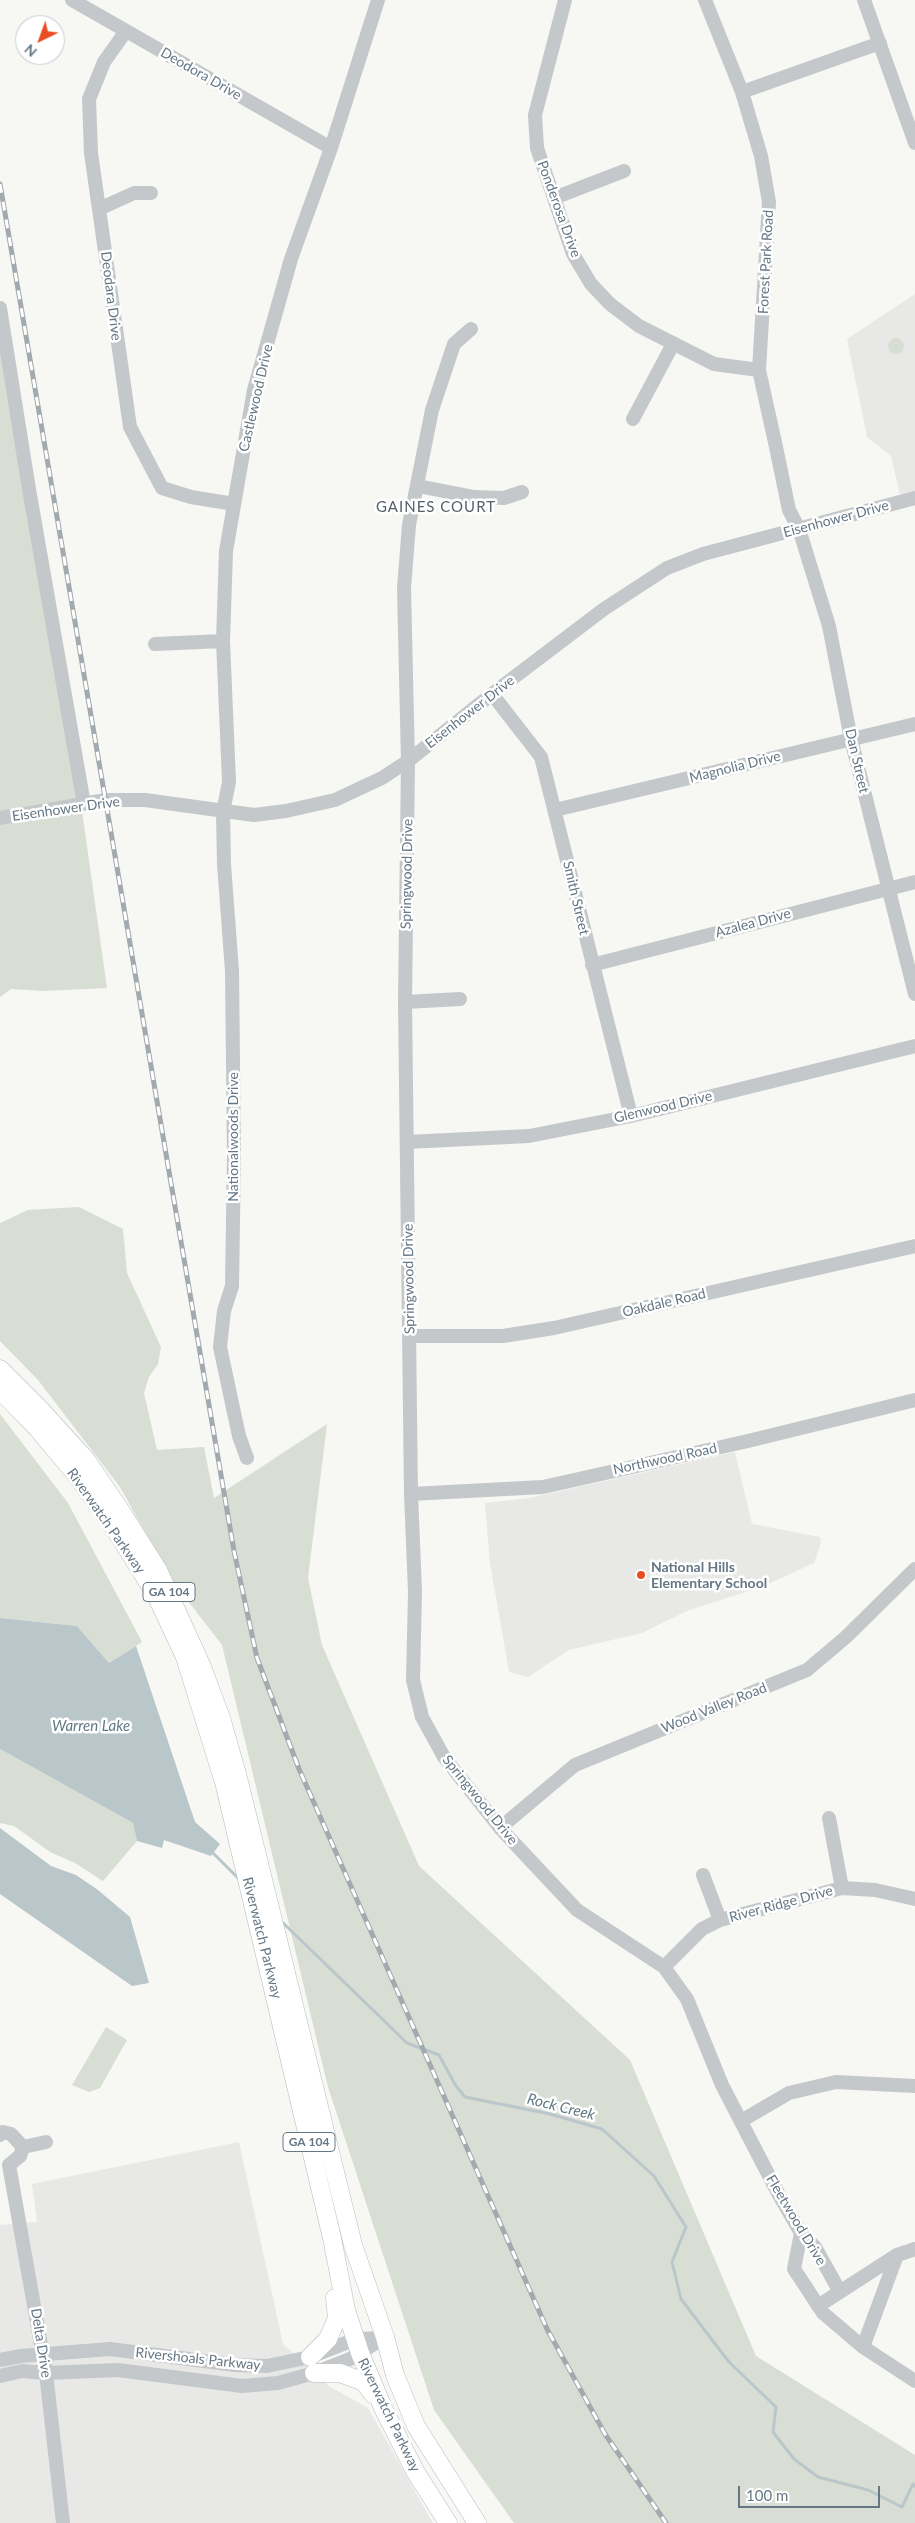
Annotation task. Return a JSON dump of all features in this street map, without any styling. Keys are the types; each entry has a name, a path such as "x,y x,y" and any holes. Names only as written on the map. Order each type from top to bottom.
{"main road":[{"name":"Riverwatch Parkway","path":"0,1369 39,1408 86,1461 158,1570 180,1615 222,1718 350,2236 385,2338"},
{"name":"Riverwatch Parkway","path":"0,1390 37,1428 78,1477 113,1526 156,1595 185,1657 224,1782 264,1944 332,2238 338,2278 358,2346 384,2410 416,2471 448,2523"},
{"path":"318,2179 320,2224 337,2318 328,2339 312,2365 364,2382 384,2410"},
{"name":"GA 104","path":"385,2338 395,2375 416,2426 477,2523"}],"street":[{"name":"Deodora Drive","path":"72,0 331,148"},
{"name":"Castlewood Drive","path":"223,812 229,782 223,641 226,552 254,390 291,259 331,148 378,0"},
{"name":"Ponderosa Drive","path":"565,0 535,115 537,148 573,254 591,284 610,304 639,326 714,364 759,370"},
{"name":"Forest Park Road","path":"705,0 742,92 761,156 768,202 759,370 789,510 799,528"},
{"path":"864,0 915,143"},
{"name":"Deodara Drive","path":"126,31 104,62 90,99 91,153 130,427 162,488 191,497 234,504"},
{"path":"742,92 880,43"},
{"path":"554,198 624,171"},
{"path":"99,210 134,193 152,193"},
{"path":"0,308 29,489 84,804"},
{"name":"Springwood Drive","path":"471,329 454,344 445,366 432,410 409,525 404,588 408,761 405,1002 411,1494 415,1592 413,1680 422,1717 444,1758 500,1828 578,1910 664,1966 687,1999 722,2085 741,2120"},
{"path":"632,419 673,344"},
{"path":"418,486 474,497 504,498 522,492"},
{"name":"Eisenhower Drive","path":"0,818 106,800 145,800 254,815 286,811 336,800 382,778 408,761 492,694 625,594 668,568 703,554 915,498"},
{"name":"Dan Street","path":"799,528 829,626 851,739 915,994"},
{"path":"155,644 223,641"},
{"name":"Smith Street","path":"492,694 541,757 631,1116"},
{"name":"Magnolia Drive","path":"555,810 915,724"},
{"name":"Nationalwoods Drive","path":"223,812 224,864 232,971 234,1155 232,1286 224,1310 220,1347 239,1436 247,1458"},
{"name":"Azalea Drive","path":"592,965 915,882"},
{"path":"405,1002 460,999"},
{"name":"Glenwood Drive","path":"407,1142 529,1136 631,1116 915,1046"},
{"name":"Oakdale Road","path":"409,1336 503,1336 554,1328 915,1246"},
{"name":"Northwood Road","path":"411,1494 543,1487 748,1441 915,1400"},
{"name":"Wood Valley Road","path":"500,1828 575,1765 807,1670 846,1637 915,1569"},
{"name":"River Ridge Drive","path":"829,1818 842,1888"},
{"name":"River Ridge Drive","path":"703,1875 720,1920"},
{"name":"River Ridge Drive","path":"664,1966 702,1930 720,1920 842,1888 874,1890 915,1899"},
{"path":"741,2120 789,2093 836,2082 915,2086"},
{"name":"Fleetwood Drive","path":"741,2120 801,2233 815,2247 840,2292"},
{"path":"0,2135 2,2132 12,2134 22,2147"},
{"path":"22,2147 46,2142"},
{"path":"5,2163 20,2156 22,2147"},
{"name":"Delta Drive","path":"5,2163 43,2354 63,2523"},
{"path":"801,2233 794,2270 818,2306 839,2328 863,2347 915,2381"},
{"path":"818,2306 897,2254 915,2250"},
{"path":"863,2347 897,2254"},
{"name":"Rivershoals Parkway","path":"0,2376 22,2371 46,2373 118,2370 242,2386 278,2383 312,2365 358,2346 385,2338"},
{"name":"Rivershoals Parkway","path":"0,2360 43,2354 110,2349 235,2366 312,2365"}],"shaded area":[{"path":"915,294 915,491 900,495 891,456 867,437 847,339"},
{"path":"0,301 84,804 0,820"},
{"path":"896,338 902,340 904,346 902,352 896,354 890,352 888,346 890,340"},
{"path":"82,811 107,988 43,991 11,989 0,997 0,825"},
{"path":"79,1207 123,1229 127,1273 161,1347 158,1364 149,1377 144,1393 157,1450 204,1447 214,1498 327,1424 308,1578 322,1645 419,1866 630,2060 756,2356 915,2455 915,2523 514,2523 434,2410 328,2087 222,1645 171,1579 120,1487 38,1380 0,1341 0,1223 28,1210"},
{"path":"0,1414 68,1503 142,1642 109,1663 77,1626 0,1618"},
{"name":"National Hills Elementary School","path":"735,1452 752,1524 820,1537 821,1543 814,1563 764,1586 687,1611 642,1633 569,1650 528,1677 509,1672 490,1563 485,1503 529,1498"},
{"path":"0,1749 133,1823 137,1841 103,1881 75,1863 50,1852 14,1826 0,1823"},
{"path":"106,2027 127,2040 100,2088 89,2092 72,2085"},
{"path":"239,2142 283,2344 329,2386 368,2408 433,2523 0,2523 0,2225 37,2222 32,2184"}],"water":[{"name":"Warren Lake","path":"0,1618 77,1626 109,1663 136,1646 195,1822 220,1844 211,1856 164,1840 162,1848 137,1841 133,1823 0,1749"},
{"path":"0,1828 51,1866 76,1875 98,1890 130,1917 149,1983 132,1986 0,1894"}],"waterway":[{"name":"Rock Creek","path":"211,1851 240,1880"},
{"name":"Rock Creek","path":"280,1920 407,2043 439,2055 456,2086 465,2097 550,2114 602,2129 654,2176 686,2227 672,2262 681,2299 729,2362 776,2407 773,2432 794,2459 818,2477 868,2490 902,2507 913,2484 915,2486"}],"railway":[{"path":"0,184 234,1551 257,1658 299,1769 547,2329 605,2434 666,2523"}],"place":[{"name":"National Hills Elementary School","path":"641,1575"}],"district":[{"name":"GAINES COURT","path":"436,507"}]}
